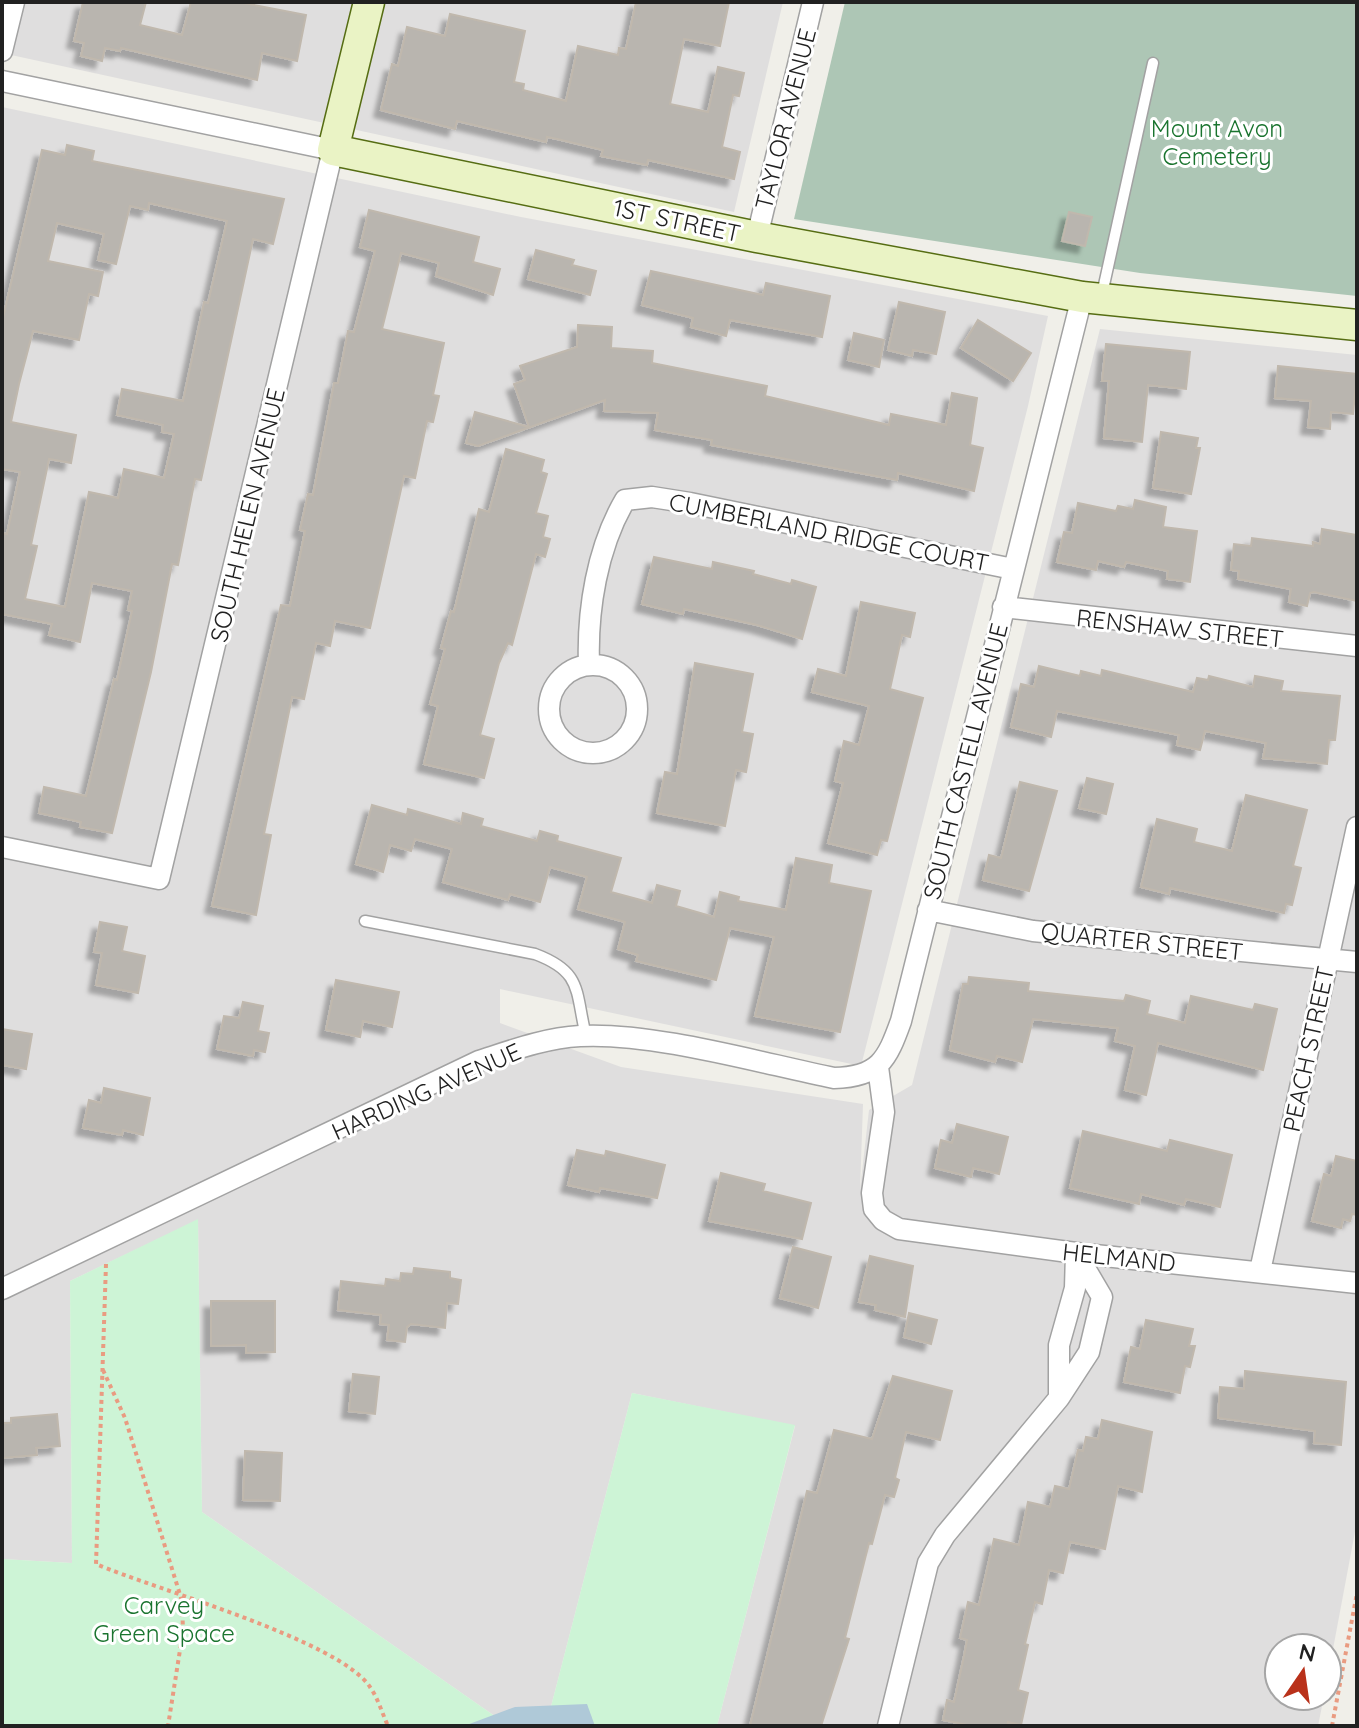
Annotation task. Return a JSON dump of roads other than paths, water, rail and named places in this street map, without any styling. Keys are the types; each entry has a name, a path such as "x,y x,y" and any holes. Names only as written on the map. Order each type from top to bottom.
{"street":[{"path":"2,51 14,2"},
{"path":"333,150 369,2"},
{"name":"TAYLOR AVENUE","path":"757,237 813,2"},
{"name":"1ST STREET","path":"2,81 757,237 1092,298 1357,325"},
{"name":"SOUTH HELEN AVENUE","path":"2,847 159,879 333,150"},
{"name":"SOUTH CASTELL AVENUE","path":"878,1067 892,1048 901,1021 1013,569 1092,298"},
{"name":"CUMBERLAND RIDGE COURT","path":"589,665 587,623 609,527 625,500 652,497 690,503 1013,569"},
{"name":"RENSHAW STREET","path":"1003,607 1357,646"},
{"path":"589,665 618,673 635,696 638,711 627,737 603,753 574,749 562,741 549,715 554,688 576,669 589,665"},
{"name":"PEACH STREET","path":"1260,1271 1357,827"},
{"name":"QUARTER STREET","path":"928,910 1021,929 1357,962"},
{"name":"HARDING AVENUE","path":"2,1289 479,1061 530,1044 586,1036 669,1045 834,1078 865,1074 878,1067"},
{"name":"HELMAND","path":"878,1067 884,1091 884,1112 872,1193 874,1209 883,1220 921,1234 1357,1283"},
{"path":"1059,1398 1059,1345 1075,1288 1076,1253"},
{"path":"888,1726 928,1563 945,1535 1059,1398 1089,1352 1102,1297 1076,1253"}],"lane":[{"path":"1092,298 1153,63"},
{"path":"365,921 535,954 561,964 577,988 586,1036"}],"water":[{"path":"587,1704 595,1726 464,1726 515,1707"}],"park label":[{"name":"Mount Avon Cemetery","path":"1217,142"},
{"name":"Carvey Green Space","path":"164,1619"}]}
